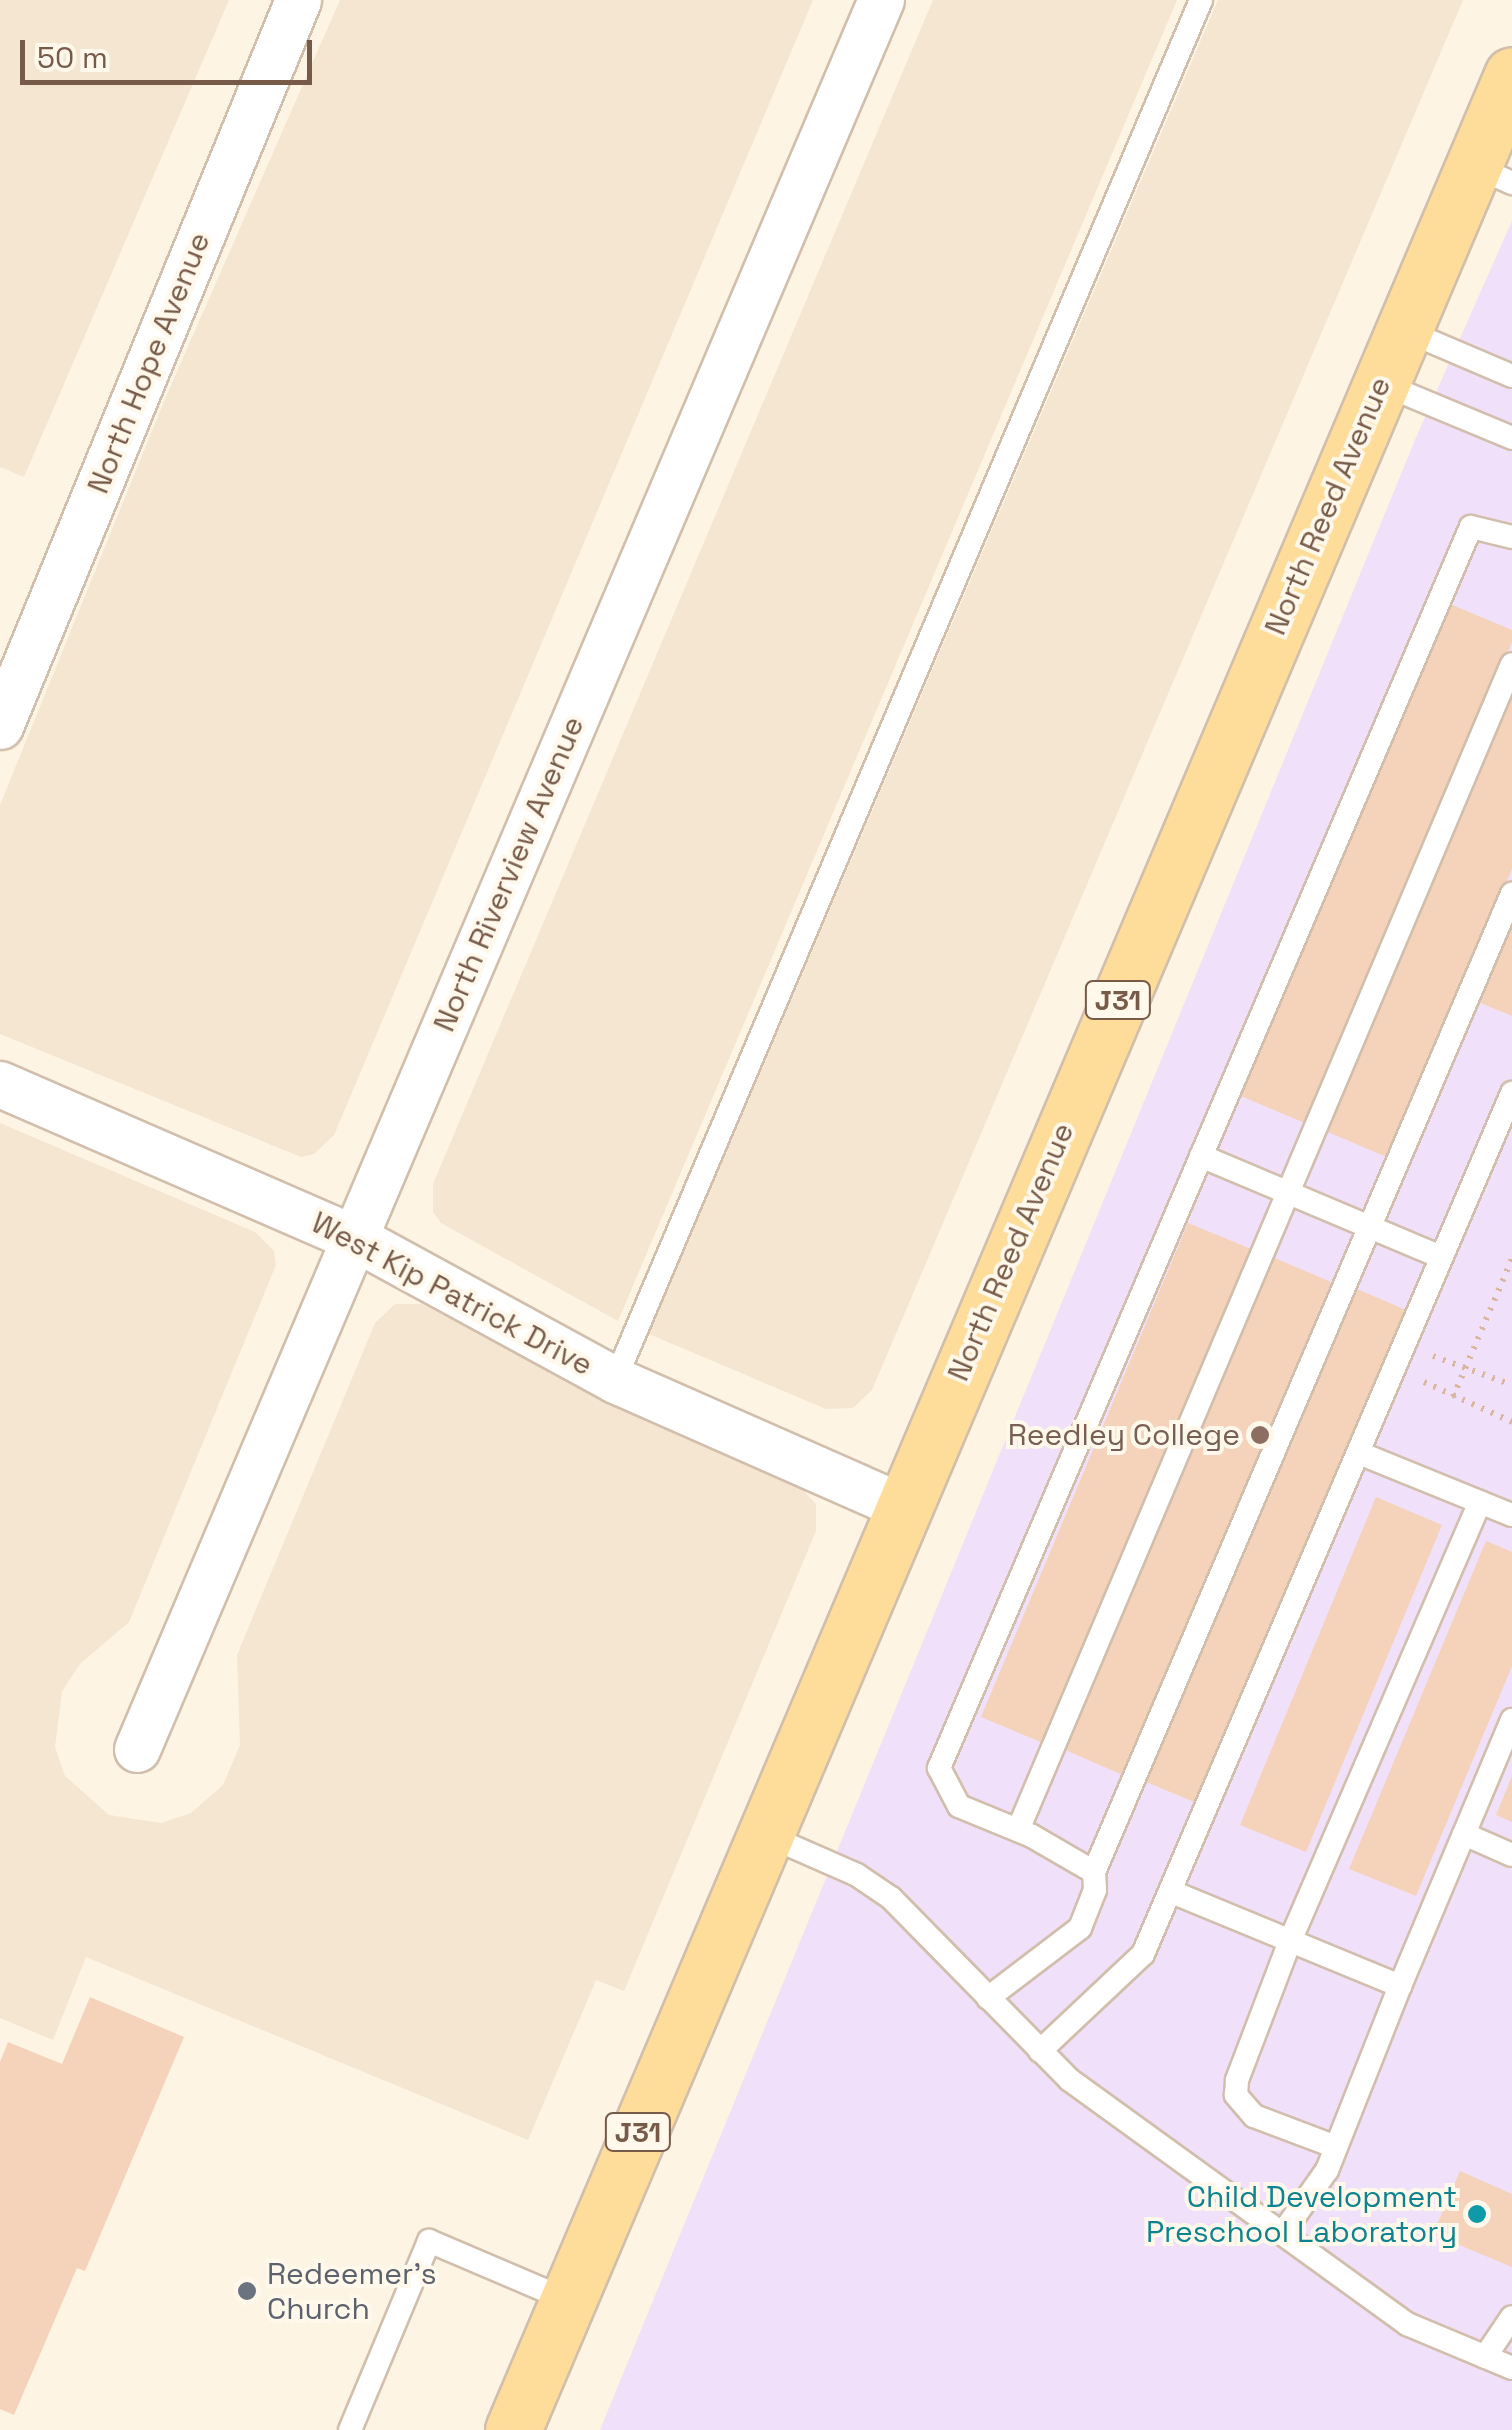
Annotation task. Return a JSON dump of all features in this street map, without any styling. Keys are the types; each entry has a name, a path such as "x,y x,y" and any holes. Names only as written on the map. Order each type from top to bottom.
{"main road":[{"name":"North Reed Avenue","path":"513,2430 1380,383 1404,330 1493,175 1512,74"}],"street":[{"name":"North Hope Avenue","path":"0,726 298,0"},
{"name":"North Riverview Avenue","path":"138,1749 881,0"},
{"name":"West Kip Patrick Drive","path":"0,1084 355,1238 615,1380 902,1507"}],"lane":[{"path":"615,1380 1202,0"},
{"path":"1404,330 1512,376"},
{"path":"1380,383 1512,438"},
{"path":"1094,1872 1018,1830 959,1806 939,1768 1471,527 1512,537"},
{"path":"1018,1830 1512,664"},
{"path":"988,1998 1080,1928 1095,1890 1094,1872 1512,894"},
{"path":"1040,2051 1143,1954 1512,1093"},
{"path":"1201,1156 1440,1257"},
{"path":"1358,1453 1512,1514"},
{"path":"1336,2148 1254,2116 1236,2094 1290,1940 1480,1502"},
{"path":"1282,2234 1336,2148 1512,1720"},
{"path":"1464,1834 1512,1855"},
{"path":"766,1836 857,1875 891,1898 1070,2080 1407,2324 1512,2368"},
{"path":"1172,1892 1400,1986"},
{"path":"350,2430 429,2240 567,2300"},
{"path":"1485,2356 1512,2317"}],"path":[{"path":"1453,1396 1512,1259"},
{"path":"1512,1386 1435,1352 1423,1384 1512,1422"}],"shaded area":[{"path":"0,0 229,0 24,477 0,467"},
{"path":"340,0 813,0 334,1135 314,1154 301,1157 0,1034 0,805 165,399"},
{"path":"933,0 1177,0 618,1321 441,1223 433,1212 433,1184"},
{"path":"1218,0 1463,0 872,1390 853,1408 826,1409 649,1334"},
{"name":"Reedley College","path":"1512,221 1512,2430 600,2430 1415,440"},
{"path":"0,1123 255,1232 274,1251 276,1265 129,1622 80,1664 62,1691 55,1747 65,1776 109,1815 161,1823 191,1813 223,1785 240,1745 237,1655 375,1323 395,1304 422,1304 606,1402 797,1484 816,1504 816,1531 624,1991 596,1980 528,2140 86,1957 53,2040 0,2018"}],"building":[{"path":"1450,604 1512,630 1512,642 1307,1124 1241,1096"},
{"path":"1512,686 1512,869 1389,1158 1323,1130"},
{"path":"1512,923 1512,1016 1478,1002"},
{"path":"1188,1223 1251,1249 1043,1743 981,1717"},
{"path":"1270,1256 1331,1282 1125,1776 1063,1749"},
{"path":"1352,1287 1413,1313 1206,1807 1144,1781"},
{"path":"1376,1497 1442,1525 1306,1852 1240,1825"},
{"path":"1486,1541 1512,1552 1512,1666 1416,1896 1349,1869"},
{"path":"1512,1776 1512,1822 1496,1815"},
{"path":"90,1997 184,2037 85,2271 77,2268 14,2415 0,2409 0,2062 8,2042 62,2064"},
{"name":"Child Development Preschool Laboratory","path":"1460,2171 1512,2194 1512,2267 1433,2234"}],"place":[{"name":"Reedley College","path":"1260,1435"},
{"name":"Child Development Preschool Laboratory","path":"1477,2214"},
{"name":"Redeemer's Church","path":"247,2291"}]}
